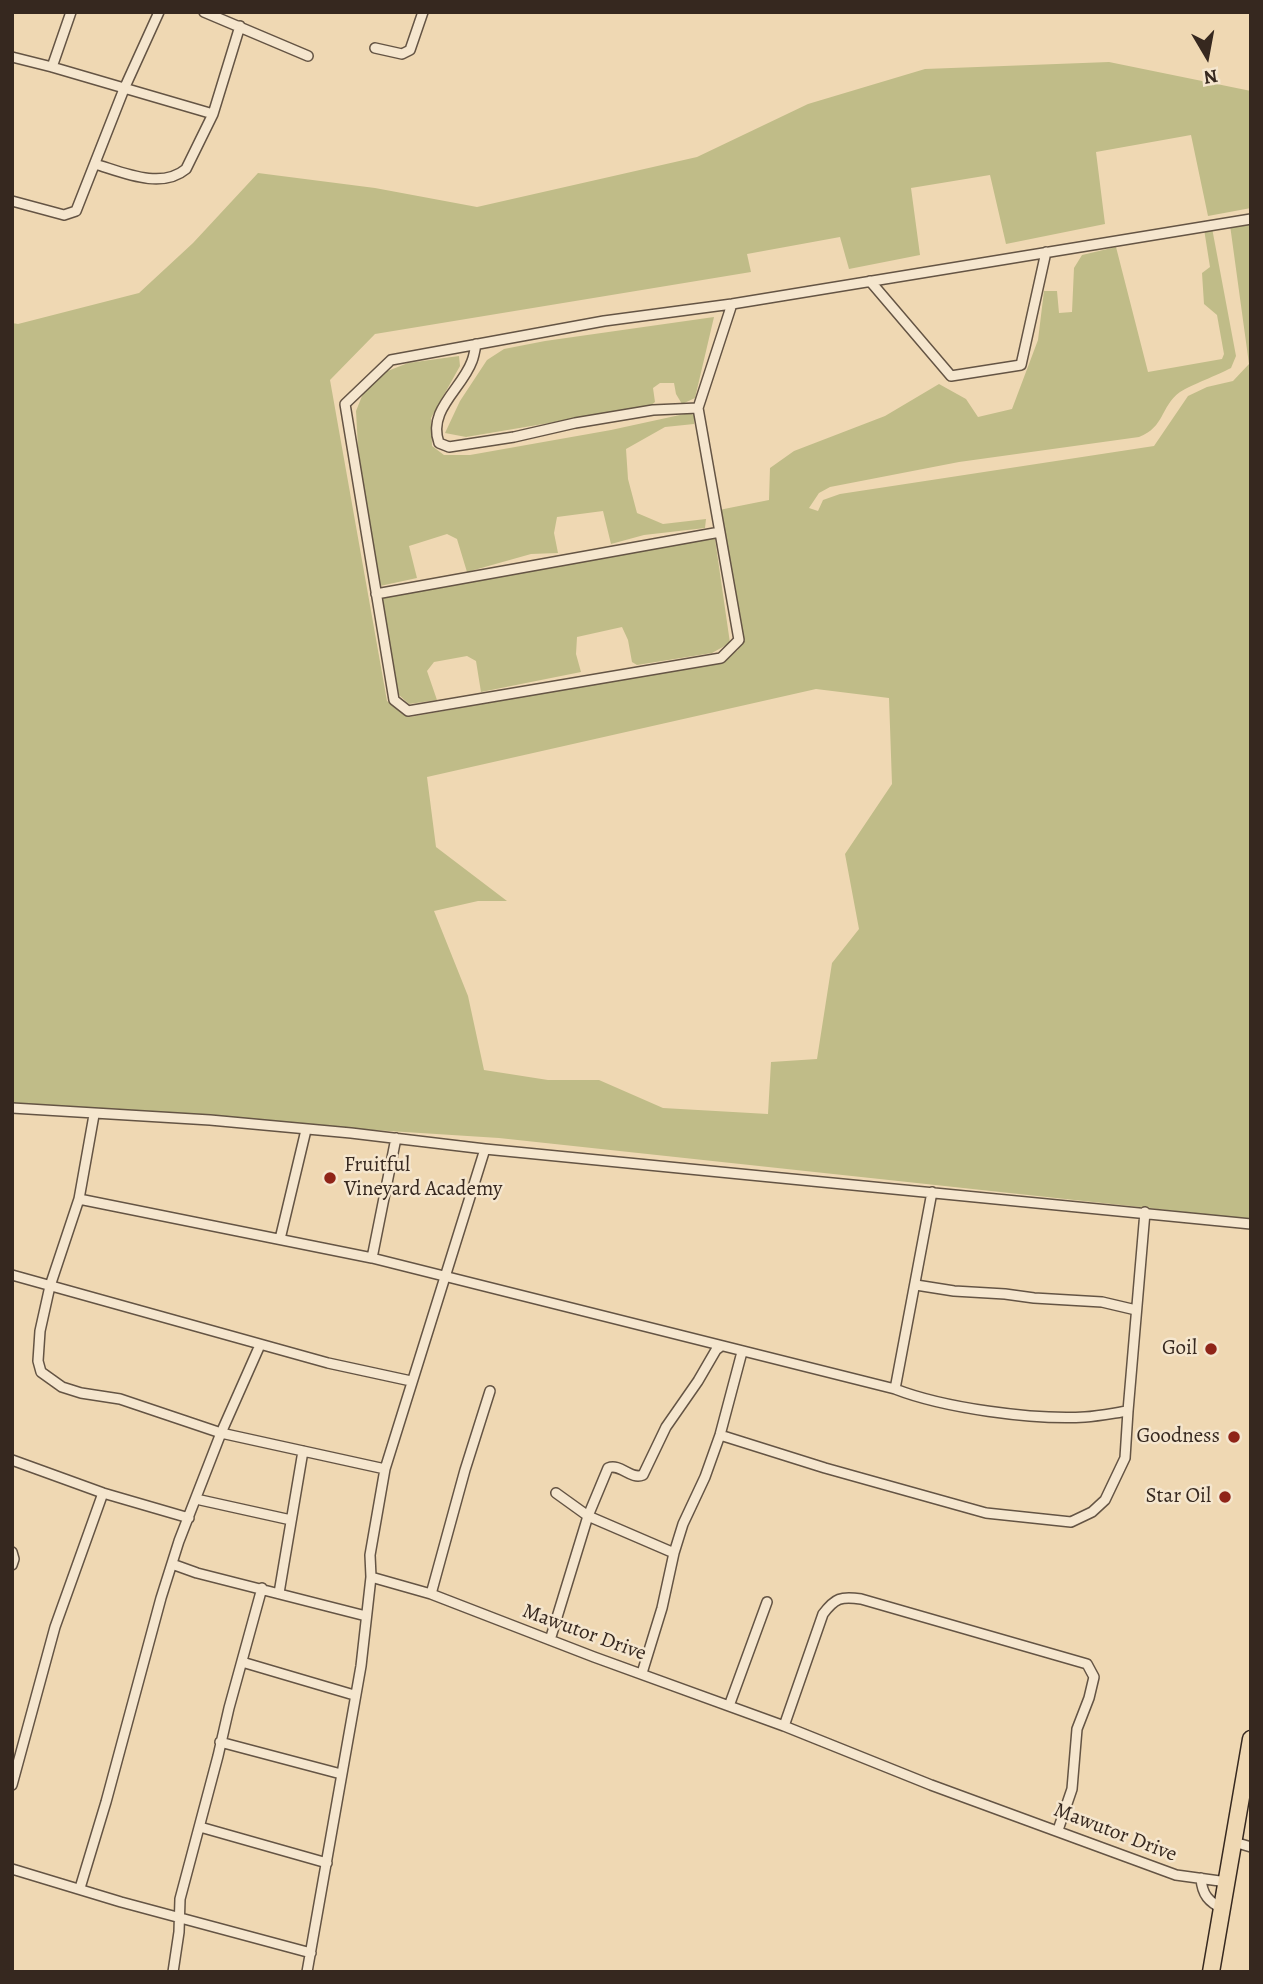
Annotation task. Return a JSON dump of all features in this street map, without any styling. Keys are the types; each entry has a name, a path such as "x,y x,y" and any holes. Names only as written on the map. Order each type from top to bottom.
{"highway":[{"path":"1210,1972 1251,1739"}],"street":[{"path":"52,67 71,12"},
{"path":"12,201 64,215 76,211 124,89 159,12"},
{"path":"204,12 308,56"},
{"path":"375,48 402,54 410,50 423,12"},
{"path":"95,164 156,179 181,173 186,169 213,114 240,26"},
{"path":"12,57 213,114"},
{"path":"732,304 698,408 740,640 721,658 408,710 394,700 345,404 391,360 604,321 732,304 1251,219"},
{"path":"870,281 951,376 1009,367 1021,365 1046,252"},
{"path":"476,344 472,362 436,420 439,443 449,447 653,410 698,408"},
{"path":"376,594 720,532"},
{"path":"12,1108 210,1120 1251,1224"},
{"path":"94,1115 79,1199 50,1286 40,1331 38,1361 41,1373 62,1387 120,1399 221,1433 385,1469"},
{"path":"280,1240 306,1130"},
{"path":"372,1258 396,1138"},
{"path":"307,1972 361,1666 371,1577 370,1556 385,1469 485,1149"},
{"path":"895,1389 932,1192"},
{"path":"79,1199 372,1258 942,1403 1014,1414 1084,1417 1128,1411"},
{"path":"720,1435 985,1513 1071,1522 1092,1513 1105,1500 1125,1458 1145,1213"},
{"path":"12,1275 260,1345 411,1381"},
{"path":"916,1285 1034,1298 1102,1301 1136,1310"},
{"path":"80,1888 172,1564 221,1433 260,1345"},
{"path":"550,1640 588,1516 608,1468 611,1466 634,1476 643,1475 666,1427 720,1347"},
{"path":"642,1673 662,1608 674,1553 720,1435 742,1352"},
{"path":"431,1594 490,1391"},
{"path":"279,1593 303,1451"},
{"path":"12,1460 103,1493 189,1518"},
{"path":"12,1785 55,1627 103,1493"},
{"path":"556,1493 588,1516 674,1553"},
{"path":"196,1499 291,1520"},
{"path":"12,1552 12,1565"},
{"path":"172,1564 197,1573 366,1615"},
{"name":"Mawutor Drive","path":"371,1577 431,1594 784,1726 930,1785 1176,1875 1227,1882"},
{"path":"173,1972 180,1899 262,1588"},
{"path":"784,1726 823,1614 839,1597 861,1599 1087,1664 1094,1677 1077,1729 1072,1788 1058,1830"},
{"path":"729,1706 767,1602"},
{"path":"242,1662 354,1695"},
{"path":"220,1742 341,1774"},
{"path":"200,1827 327,1863"},
{"path":"1234,1842 1251,1847"},
{"path":"12,1869 121,1902 311,1953"},
{"path":"1201,1878 1208,1900 1223,1909"}],"shaded area":[{"path":"1109,62 1251,91 1251,208 1208,216 1191,135 1096,152 1105,224 1006,244 990,175 911,188 920,255 849,269 840,237 747,254 751,272 375,334 330,380 387,701 410,717 718,662 738,650 743,633 719,510 769,500 770,468 794,451 885,416 939,384 966,399 978,417 1012,409 1038,340 1044,291 1057,291 1059,313 1072,312 1074,268 1082,255 1116,247 1148,372 1222,359 1224,354 1217,315 1204,304 1202,273 1210,267 1204,229 1212,228 1236,356 1231,368 1180,392 1154,428 1147,433 1139,437 959,462 830,487 819,493 809,508 818,511 823,500 840,494 1154,446 1188,396 1207,387 1233,381 1249,364 1230,225 1251,222 1251,1219 499,1138 12,1107 12,323 18,324 139,293 193,243 258,173 375,188 477,207 697,157 808,104 925,69","holes":["816,689 889,698 892,784 845,854 859,929 832,963 817,1059 771,1062 768,1114 663,1108 599,1080 548,1080 484,1070 468,996 434,911 478,901 507,901 436,847 427,777"]},
{"path":"714,317 695,398 682,404 674,383 660,383 653,388 655,402 650,406 466,437 445,433 460,401 487,360 504,349"},
{"path":"459,356 460,366 431,418 432,446 444,455 470,455 689,413 694,415 694,424 665,427 626,449 628,479 637,513 663,524 706,519 705,528 644,535 611,544 603,511 557,517 554,533 558,553 531,554 467,572 457,539 447,534 409,546 417,578 380,586 358,448 356,411 364,391 385,372 408,363"},
{"path":"715,539 730,643 712,653 637,665 632,662 628,640 622,627 577,637 576,654 581,672 481,692 476,661 467,656 434,662 427,671 437,700 409,704 399,695 380,600 385,595"}],"place":[{"name":"Fruitful Vineyard Academy","path":"330,1178"},
{"name":"Goil","path":"1211,1349"},
{"name":"Goodness","path":"1234,1437"},
{"name":"Star Oil","path":"1225,1497"}]}
